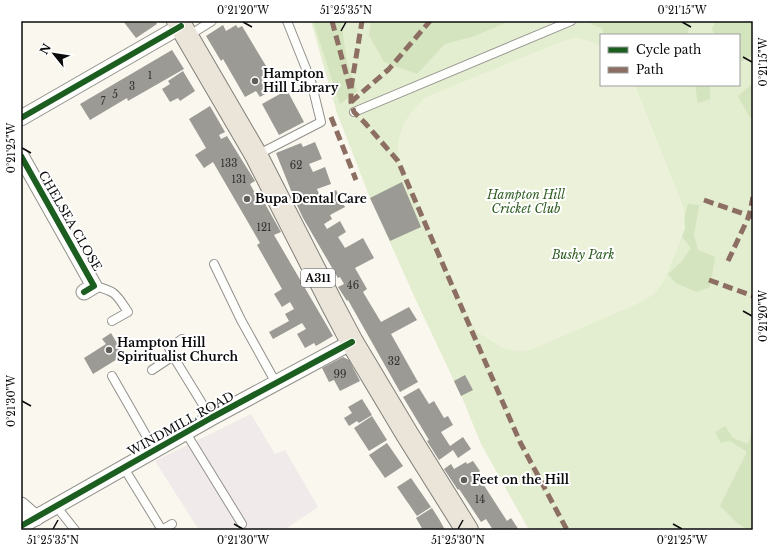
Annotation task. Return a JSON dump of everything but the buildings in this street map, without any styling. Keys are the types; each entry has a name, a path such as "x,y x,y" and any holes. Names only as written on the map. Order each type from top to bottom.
{"main road":[{"name":"A311","path":"182,28 256,155 352,342 410,440 467,530"}],"street":[{"path":"21,118 182,28"},
{"name":"CHELSEA CLOSE","path":"21,156 89,289"},
{"name":"WINDMILL ROAD","path":"27,522 211,418 352,342"},
{"path":"21,505 27,522"}],"lane":[{"path":"182,28 212,21"},
{"path":"256,155 321,122 311,81 287,21"},
{"path":"354,112 571,21"},
{"path":"214,264 241,320 276,384"},
{"path":"89,289 110,290 116,294 128,312 112,322"},
{"path":"182,339 169,348 211,418"},
{"path":"152,370 174,356"},
{"path":"112,376 155,451"},
{"path":"186,433 242,524"},
{"path":"124,468 162,530 172,524"},
{"path":"56,506 75,530"}],"shaded area":[{"path":"251,414 275,454 285,450 318,507 284,530 199,530 155,461"}],"green space":[{"name":"Bushy Park","path":"311,21 753,21 753,530 529,530 481,444 464,402 370,198 337,113"},
{"path":"313,21 341,21 347,62 357,91 340,104"},
{"path":"371,21 510,21 474,36 445,44 417,74 384,62 369,35"},
{"path":"591,21 691,21 687,34 604,34 602,28 591,24"},
{"path":"716,21 753,21 753,55 740,62 740,34 714,34 712,29"},
{"name":"Hampton Hill Cricket Club","path":"577,37 600,46 600,86 635,86 684,209 685,229 664,281 654,294 641,302 531,350 516,351 503,348 478,333 471,322 400,165 398,151 399,138 407,118 426,97 563,41"},
{"path":"753,83 753,117 750,118 738,96"},
{"path":"695,86 710,86 710,99 698,103"},
{"path":"688,204 699,205 694,235 698,250 715,257 710,287 697,292 676,283 668,274 681,262 691,248 680,234"},
{"path":"725,426 733,438 748,444 753,430 753,530 740,525 720,506 747,452 730,441 721,443 715,432"}],"marked path":[{"path":"332,21 351,92 351,102 354,112 398,161 520,442 567,530"},
{"path":"351,88 362,21"},
{"path":"351,102 389,69 430,21"},
{"path":"331,117 356,180"},
{"path":"728,261 749,216 753,197"},
{"path":"704,200 753,217"},
{"path":"709,280 753,296"}],"cycle path":[{"path":"21,118 181,26"},
{"path":"21,156 94,286 84,292"},
{"path":"21,526 211,418 352,342"}],"place":[{"name":"Hampton Hill Library","path":"255,81"},
{"name":"Bupa Dental Care","path":"247,199"},
{"name":"Hampton Hill Spiritualist Church","path":"109,350"},
{"name":"Feet on the Hill","path":"464,480"}]}
